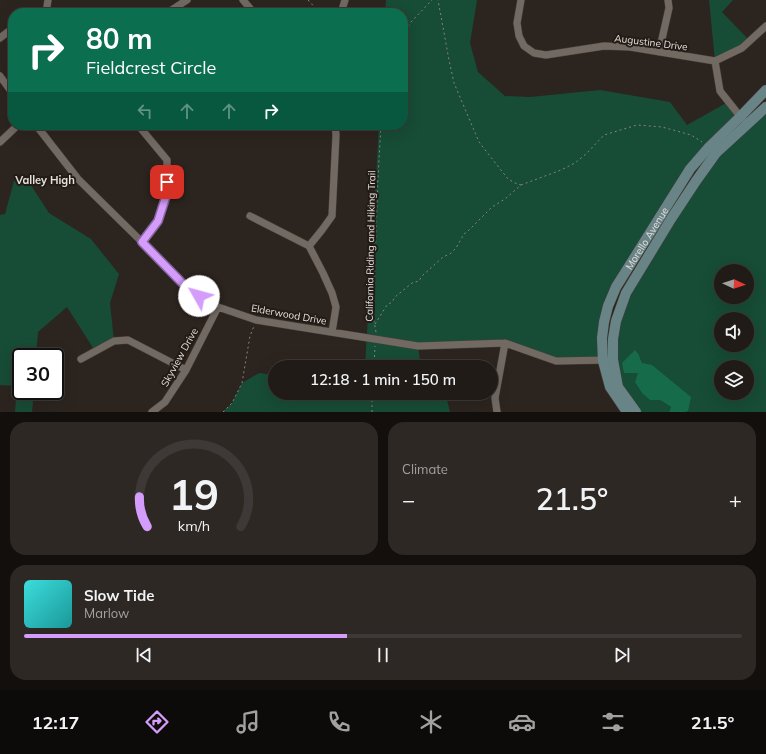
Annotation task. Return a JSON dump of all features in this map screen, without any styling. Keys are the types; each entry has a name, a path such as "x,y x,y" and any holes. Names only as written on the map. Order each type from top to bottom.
{"street":[{"path":"175,8 187,0"},
{"path":"243,0 250,8"},
{"name":"Augustine Drive","path":"522,0 517,23 519,36 524,46 534,52 546,55 604,46 630,47 714,61"},
{"path":"659,52 669,8 668,0"},
{"path":"747,125 720,91 714,61 742,48 766,26"},
{"path":"0,38 8,32"},
{"path":"0,76 8,87"},
{"name":"Morello Avenue","path":"636,412 618,387 602,338 608,306 616,288 690,170 709,147 766,90"},
{"name":"Morello Avenue","path":"627,412 610,387 608,360 616,321 626,293 671,219 716,153 766,107"},
{"path":"0,142 13,130"},
{"name":"Elderwood Drive","path":"40,130 78,179 189,290 218,307 256,320 418,346 505,343 556,361 608,360"},
{"path":"142,130 167,160 167,193 158,221 142,242"},
{"path":"309,246 332,216 336,130"},
{"path":"250,216 309,246 332,293 336,307 332,332"},
{"name":"Skyview Drive","path":"152,412 165,402 186,370 218,307"},
{"path":"81,360 114,341 128,340 186,370"},
{"path":"497,412 495,398 505,343"}],"path":[{"path":"308,0 315,8"},
{"path":"408,27 432,0"},
{"path":"438,0 454,83 480,142 508,179 521,185"},
{"path":"375,324 387,305 392,302 395,297 412,283 419,281 422,276 444,257 450,254 456,248 464,234 492,207 505,199 521,185 561,170 575,163 604,136 637,124 662,127 691,136 709,147"},
{"name":"California Riding and Hiking Trail","path":"374,360 376,233 382,130"},
{"path":"223,412 232,403 242,383 250,336 256,320"},
{"path":"372,400 372,412"}],"green space":[{"path":"386,0 477,0 470,43 478,72 505,96 530,97 600,90 670,102 687,125 728,102 739,118 709,147 608,306 603,361 556,361 505,343 418,346 420,360 365,360 379,130 408,130 408,8 385,8"},
{"path":"709,0 733,0 722,12 750,41 715,61"},
{"path":"766,107 766,412 686,412 688,411 642,363 639,355 639,373 650,400 660,400 671,407 669,412 636,412 618,387 613,360 626,293 696,181"},
{"path":"14,181 29,182 49,213 91,239 119,274 110,303 114,341 95,351 67,307 38,332 37,348 12,348 12,386 0,385 0,215 5,214"},
{"path":"635,350 642,363 652,365 691,397 688,411 669,412 671,407 660,400 650,400 642,393 635,382 638,373 624,373 622,363"},
{"path":"259,373 268,374 268,400 447,400 450,412 223,412 232,403 242,383"},
{"path":"16,400 33,400 32,412 15,412"}],"district":[{"name":"Valley High","path":"45,180"}],"route":[{"path":"167,182 167,193 158,221 142,242 189,290 199,296"}]}
